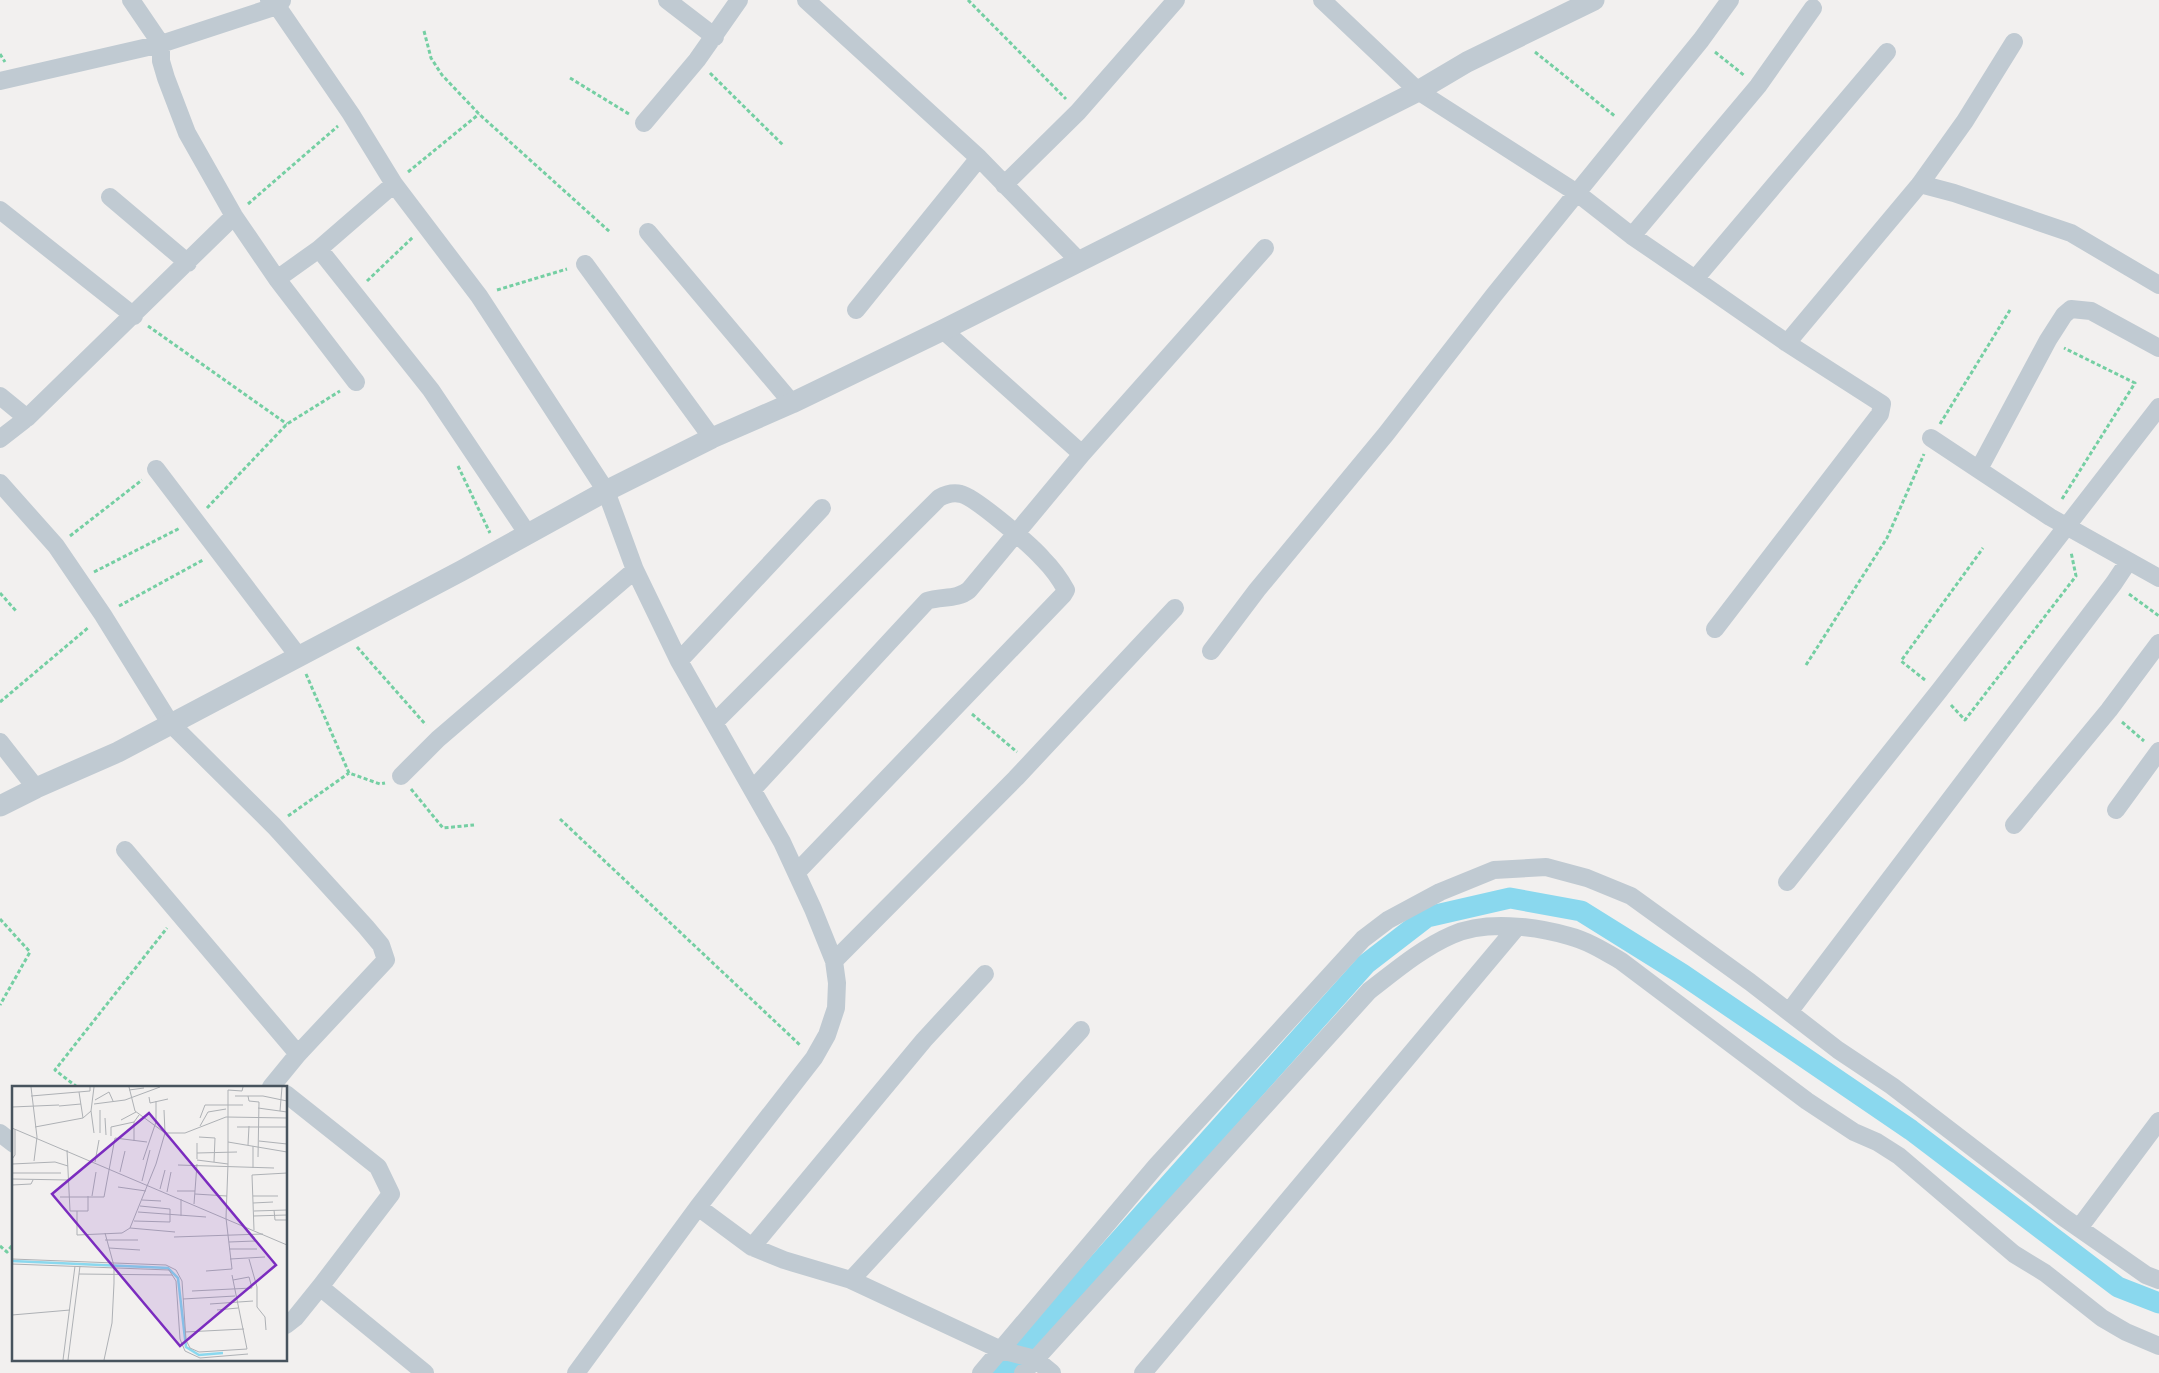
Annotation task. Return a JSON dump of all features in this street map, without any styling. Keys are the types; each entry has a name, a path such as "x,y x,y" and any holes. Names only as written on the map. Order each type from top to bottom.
{"street":[{"path":"131,0 161,44 161,61 187,133 234,216 277,280 356,382"},
{"path":"667,0 715,37"},
{"path":"644,123 715,37 739,0"},
{"path":"806,0 979,158 1079,261"},
{"path":"1004,185 1078,112 1176,0"},
{"path":"1322,0 1418,91 1577,193 1632,236 1695,280 1787,343 1882,404 1883,408 1874,422 1715,629"},
{"path":"0,806 118,752 461,571 606,490 712,438 792,403 943,330 1418,91 1467,62 1594,0"},
{"path":"1210,651 1257,590 1386,434 1494,295 1630,129 1701,40 1730,0"},
{"path":"0,81 161,44 276,2 351,114 394,184 479,296 606,490 636,570 679,662 753,789 797,872 834,961 837,983 836,1008 827,1035 814,1058 698,1207 576,1373"},
{"path":"1632,236 1758,86 1813,8"},
{"path":"1787,343 1920,184 1965,121 2014,42"},
{"path":"1695,280 1887,52"},
{"path":"856,310 979,158"},
{"path":"277,280 319,248 394,184"},
{"path":"1920,184 1954,193 2071,233 2159,285"},
{"path":"110,197 188,263"},
{"path":"0,210 134,316"},
{"path":"0,439 27,418 134,316 234,216"},
{"path":"648,232 792,403"},
{"path":"319,248 431,390 527,533"},
{"path":"753,789 927,601 935,598 959,596 969,590 1082,454 1265,248"},
{"path":"586,264 712,438"},
{"path":"1979,469 2048,340 2064,315 2071,308 2080,308 2091,312 2159,348"},
{"path":"943,330 1082,454"},
{"path":"0,396 27,418"},
{"path":"1787,882 1939,691 2058,522 2159,407"},
{"path":"1931,438 2058,522 2159,578"},
{"path":"156,469 196,519 299,657"},
{"path":"0,483 56,546 103,615 170,724 274,826 381,945 386,960 298,1054 278,1086"},
{"path":"715,722 939,498 953,493 970,498 1043,558 1066,590 960,704 797,872"},
{"path":"679,662 822,508"},
{"path":"1789,1012 2128,562"},
{"path":"401,776 438,739 636,570"},
{"path":"834,961 1030,762 1175,608"},
{"path":"2014,825 2109,710 2159,643"},
{"path":"0,742 36,788"},
{"path":"2116,810 2158,752"},
{"path":"125,850 298,1054"},
{"path":"981,1373 1156,1166 1363,939 1388,920 1440,892 1494,870 1546,867 1586,878 1638,901 1750,982 1838,1050 1892,1086 2079,1228 2146,1275 2159,1280"},
{"path":"1024,1373 1369,991 1405,963 1452,935 1475,927 1517,927 1569,936 1593,945 1621,961 1807,1101 1854,1132 1877,1142 1899,1156 2014,1254 2045,1272 2102,1318 2126,1332 2159,1346"},
{"path":"1143,1373 1517,927"},
{"path":"752,1248 924,1040 985,974"},
{"path":"851,1280 1080,1030"},
{"path":"288,1097 378,1167 391,1194 320,1287 295,1318 288,1323"},
{"path":"2079,1228 2159,1121"},
{"path":"698,1207 752,1248 784,1260 851,1280 1001,1350 1035,1359 1052,1373"},
{"path":"320,1287 425,1373"}],"path":[{"path":"968,0 1078,112"},
{"path":"424,31 431,58 442,75 479,114 610,232"},
{"path":"1517,37 1630,129"},
{"path":"1701,40 1758,86"},
{"path":"697,60 784,146"},
{"path":"570,78 644,123"},
{"path":"234,216 351,114"},
{"path":"394,184 479,114"},
{"path":"354,294 425,224"},
{"path":"479,296 586,264"},
{"path":"1806,665 1887,538 1931,438 2010,310"},
{"path":"134,316 287,424"},
{"path":"1983,548 1901,661 1939,691 1965,720 2076,576 2058,522 2135,383 2048,340"},
{"path":"78,580 196,519 287,424 356,382"},
{"path":"56,546 156,469"},
{"path":"0,702 103,615 219,551"},
{"path":"2114,583 2159,616"},
{"path":"0,593 16,611"},
{"path":"344,632 438,739"},
{"path":"299,657 349,773 380,784 401,776 443,828 474,825"},
{"path":"960,704 1030,762"},
{"path":"2109,710 2158,752"},
{"path":"274,826 349,773"},
{"path":"560,820 814,1058"},
{"path":"77,1086 55,1070 180,913"},
{"path":"0,920 30,952 0,1005"},
{"path":"0,1246 7,1252 12,1246"}],"waterway":[{"path":"1001,1373 1366,964 1427,917 1510,898 1581,911 1682,974 1911,1130 2118,1287 2159,1303"}]}
